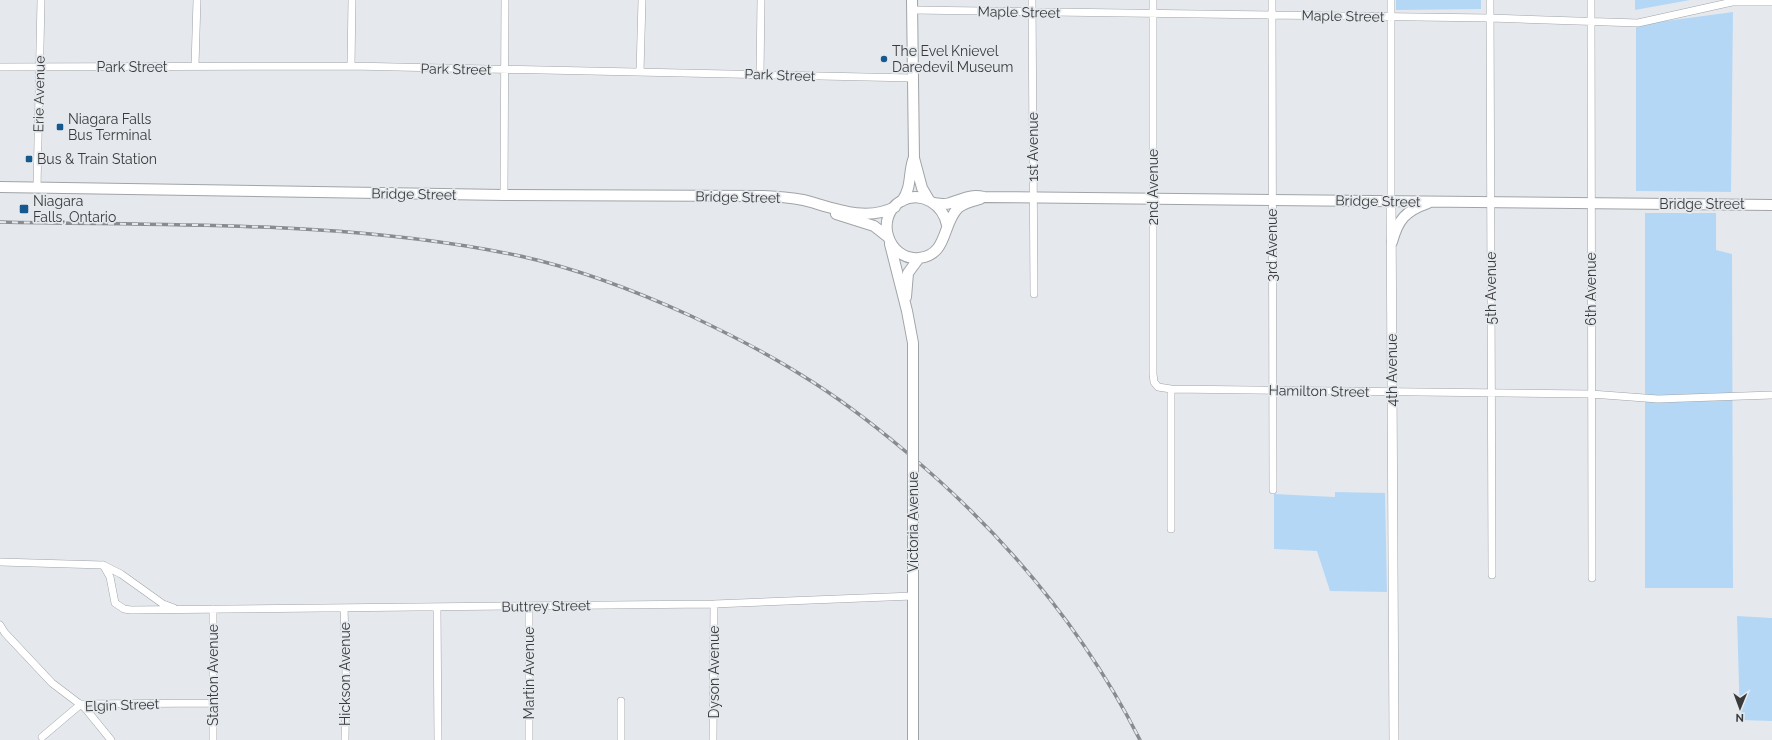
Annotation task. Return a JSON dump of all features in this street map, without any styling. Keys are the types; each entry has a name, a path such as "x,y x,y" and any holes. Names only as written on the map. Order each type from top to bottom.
{"main road":[{"path":"912,5 914,158 922,188 932,202 943,213 946,226 946,233 942,243 936,251 919,258 902,254 889,240 887,221 910,188 911,169 914,158"},
{"name":"Bridge Street","path":"0,187 504,195 764,196 810,201 827,208 841,217 874,226 881,230 889,240"},
{"name":"Bridge Street","path":"932,202 950,204 969,196 984,198 1033,197 1772,205"},
{"path":"898,204 915,198 932,202"},
{"name":"Bridge Street","path":"946,226 959,207 984,198"},
{"path":"1392,242 1396,226 1406,215 1416,208 1434,201"},
{"name":"Bridge Street","path":"827,208 869,214 889,210 898,204"},
{"name":"Victoria Avenue","path":"889,240 906,305 913,343 913,740"},
{"name":"Victoria Avenue","path":"906,305 908,273 919,258"}],"street":[{"name":"Erie Avenue","path":"37,188 41,0"},
{"path":"195,66 197,0"},
{"path":"351,66 352,0"},
{"path":"504,195 505,0"},
{"path":"640,72 642,0"},
{"path":"760,74 761,0"},
{"name":"1st Avenue","path":"1032,0 1034,294"},
{"name":"2nd Avenue","path":"1152,0 1153,374"},
{"name":"3rd Avenue","path":"1272,0 1273,490"},
{"name":"4th Avenue","path":"1390,0 1394,740"},
{"name":"5th Avenue","path":"1490,0 1492,576"},
{"name":"6th Avenue","path":"1591,0 1592,578"},
{"name":"Maple Street","path":"912,5 1032,13 1152,13 1490,18 1638,23 1732,2 1772,2"},
{"name":"Park Street","path":"0,67 351,66 912,78"},
{"name":"Hamilton Street","path":"1153,374 1154,382 1158,387 1171,389 1591,394 1658,399 1772,395"},
{"path":"1171,389 1171,529"},
{"name":"Buttrey Street","path":"0,562 88,563 103,565 122,574 163,604 180,610"},
{"name":"Buttrey Street","path":"103,565 110,577 114,600 120,607 130,610 714,604 913,596"},
{"name":"Dyson Avenue","path":"713,740 714,604"},
{"name":"Martin Avenue","path":"529,606 529,740"},
{"path":"437,607 438,740"},
{"name":"Hickson Avenue","path":"344,608 346,667 345,740"},
{"name":"Stanton Avenue","path":"213,610 213,740"},
{"path":"0,625 2,635 52,683 81,704 111,740"},
{"path":"621,701 621,740"},
{"name":"Elgin Street","path":"42,737 81,704 213,703"}],"shaded area":[{"path":"1396,0 1481,0 1481,9 1396,10"},
{"path":"1635,0 1690,0 1635,10"},
{"path":"1733,12 1731,192 1636,191 1636,25"},
{"path":"1645,213 1716,213 1716,250 1732,254 1733,588 1645,588"},
{"path":"1335,492 1385,493 1387,592 1330,591 1317,551 1274,549 1274,494 1335,497"},
{"path":"1737,616 1772,618 1772,721 1740,720"}],"railway":[{"path":"0,222 196,225 326,230 456,244 520,256 564,267 628,289 691,316 762,352 830,393 905,451 974,514 1007,548 1066,620 1093,659 1140,740"}],"place":[{"name":"The Evel Knievel Daredevil Museum","path":"884,59"},
{"name":"Niagara Falls Bus Terminal","path":"60,127"},
{"name":"Bus & Train Station","path":"29,159"},
{"name":"Niagara Falls, Ontario","path":"24,209"}]}
